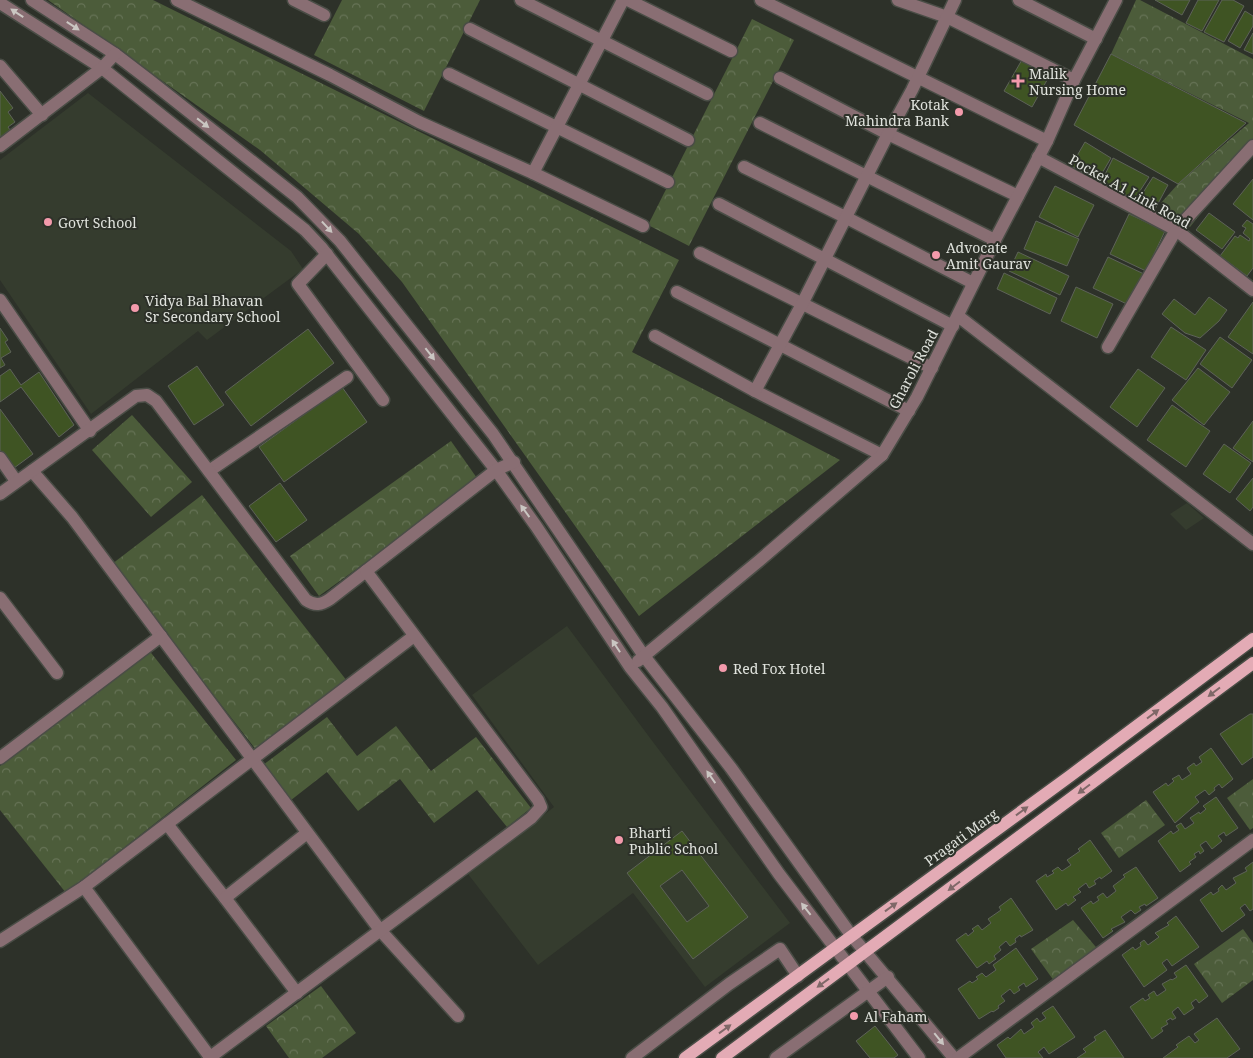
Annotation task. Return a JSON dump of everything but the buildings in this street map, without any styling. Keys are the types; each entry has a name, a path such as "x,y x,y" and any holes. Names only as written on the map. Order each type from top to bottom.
{"main road":[{"name":"Pragati Marg","path":"685,1058 1062,782 1253,638"},
{"path":"722,1058 1253,663"}],"street":[{"path":"32,0 115,54 297,198 322,221 354,258 494,434 644,656 730,768 851,935 956,1058 1253,840"},
{"path":"177,0 198,4 419,122 533,173 643,226"},
{"path":"294,0 324,15"},
{"path":"520,0 707,94"},
{"path":"533,173 623,0"},
{"path":"628,0 731,51"},
{"path":"762,0 1047,140"},
{"path":"898,0 947,17 1074,80"},
{"path":"754,391 802,304 845,216 919,78 955,0"},
{"path":"1019,0 1096,38"},
{"name":"Gharoli Road","path":"630,667 760,560 882,454 909,411 932,368 973,283 1047,140 1074,80 1116,0"},
{"path":"0,3 102,68 304,230 326,254 496,470 536,526 630,667 662,707 779,874 919,1058"},
{"path":"470,29 688,140"},
{"path":"0,146 102,68 115,54"},
{"path":"0,66 42,115"},
{"path":"449,74 668,182"},
{"path":"780,78 888,134 1018,196"},
{"path":"760,123 995,240"},
{"path":"1108,347 1176,230 1253,146"},
{"name":"Pocket A1 Link Road","path":"1038,157 1176,230 1253,290"},
{"path":"744,166 973,283"},
{"path":"719,204 824,260 956,321 1253,544"},
{"path":"700,253 932,368"},
{"path":"326,254 298,284 383,400"},
{"path":"677,292 909,411"},
{"path":"0,300 90,431"},
{"path":"655,336 754,391 882,454"},
{"path":"209,471 347,377"},
{"path":"0,494 90,431 136,396 147,396 156,401 306,600 312,604 321,604 330,599 496,470 514,462"},
{"path":"0,458 16,481"},
{"path":"32,470 72,517 380,930 458,1016"},
{"path":"84,887 209,1058 531,818 541,807 538,800 366,571"},
{"path":"0,598 57,673"},
{"path":"0,758 161,636"},
{"path":"0,941 84,887 414,636"},
{"path":"167,824 297,992"},
{"path":"225,898 307,833"},
{"path":"632,1058 729,984 780,949 798,976"},
{"path":"776,1058 888,977"}],"shaded area":[{"name":"Vidya Bal Bhavan Sr Secondary School","path":"88,93 291,251 303,269 207,340 198,331 91,414 0,280 0,160"},
{"path":"1187,503 1204,518 1186,530 1170,514"},
{"name":"Bharti Public School","path":"567,626 790,923 705,987 633,893 538,965 468,874 554,807 472,695"}],"green space":[{"path":"48,0 153,0 679,260 632,352 840,460 639,616 402,282 359,234 260,150"},
{"path":"342,0 480,0 424,111 314,55"},
{"path":"1136,0 1140,0 1253,59 1253,148 1190,227 1161,203 1178,184 1249,123 1111,54"},
{"path":"752,19 794,40 689,246 648,225"},
{"path":"132,415 192,482 151,517 92,450"},
{"path":"451,441 479,481 319,596 290,556"},
{"path":"202,495 347,681 257,751 112,564"},
{"path":"148,649 236,760 66,893 0,810 0,766"},
{"path":"327,717 357,756 396,726 431,771 476,737 531,808 507,827 477,790 434,823 400,779 358,811 327,772 286,804 259,768"},
{"path":"1253,779 1253,828 1250,830 1227,798"},
{"path":"1146,800 1165,825 1119,858 1101,833"},
{"path":"1073,920 1101,953 1057,985 1031,949"},
{"path":"1243,929 1253,943 1253,980 1222,1003 1194,964"},
{"path":"321,986 356,1033 322,1058 289,1058 266,1026"}],"place":[{"name":"Malik Nursing Home","path":"1018,81"},
{"name":"Kotak Mahindra Bank","path":"959,112"},
{"name":"Govt School","path":"48,222"},
{"name":"Advocate Amit Gaurav","path":"936,255"},
{"name":"Vidya Bal Bhavan Sr Secondary School","path":"135,308"},
{"name":"Red Fox Hotel","path":"723,668"},
{"name":"Bharti Public School","path":"619,840"},
{"name":"Al Faham","path":"854,1016"}]}
